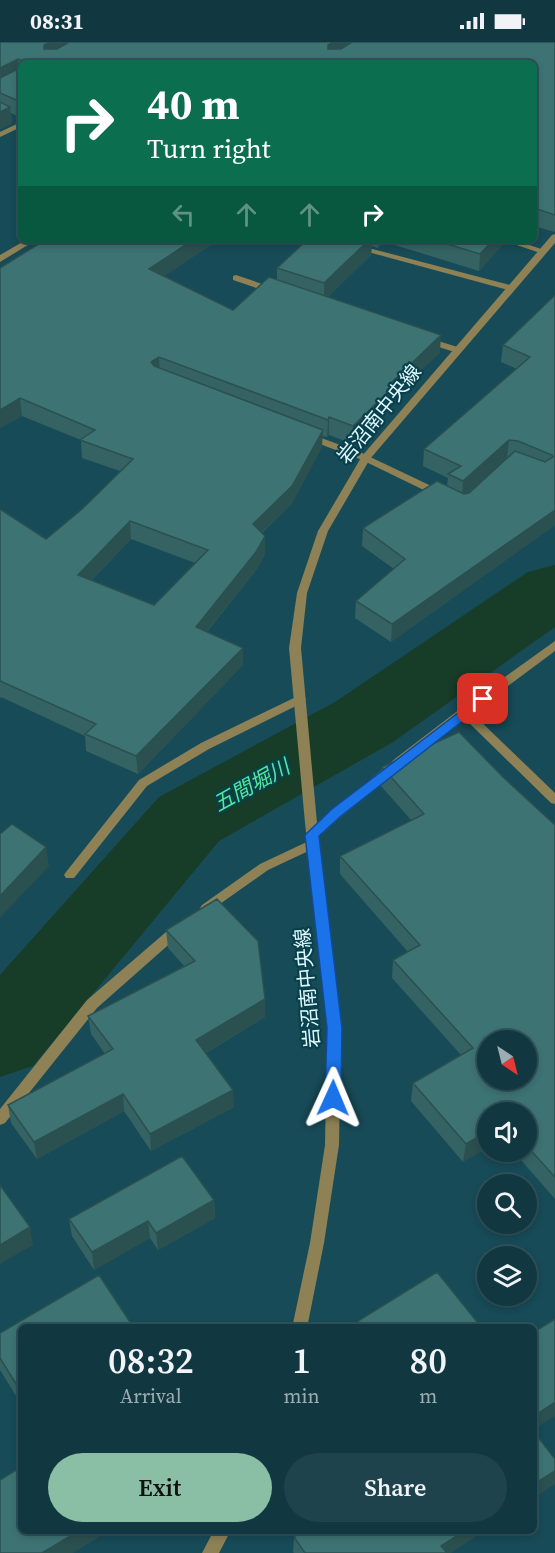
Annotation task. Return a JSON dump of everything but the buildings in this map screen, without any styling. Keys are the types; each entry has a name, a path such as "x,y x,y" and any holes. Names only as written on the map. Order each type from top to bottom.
{"street":[{"path":"10,117 18,121"},
{"path":"0,135 18,125"},
{"name":"岩沼南中央線","path":"300,1324 317,1243 332,1145 334,1028 312,834 295,648 302,593 323,531 366,458 554,240"},
{"path":"0,259 27,243"},
{"path":"340,243 512,288"},
{"path":"516,243 543,251"},
{"path":"236,278 280,293"},
{"path":"414,336 458,350"},
{"path":"300,433 366,458 454,501"},
{"path":"0,1119 92,1004 191,919 312,834 336,812 464,712 555,645"},
{"path":"69,875 142,783 205,746 300,699"},
{"path":"464,712 555,800"},
{"path":"210,1553 221,1534"}],"waterway":[{"name":"五間堀川","path":"0,1039 189,819 364,722 555,590"}],"route":[{"path":"333,1098 334,1028 312,835 336,812 483,699"}]}
